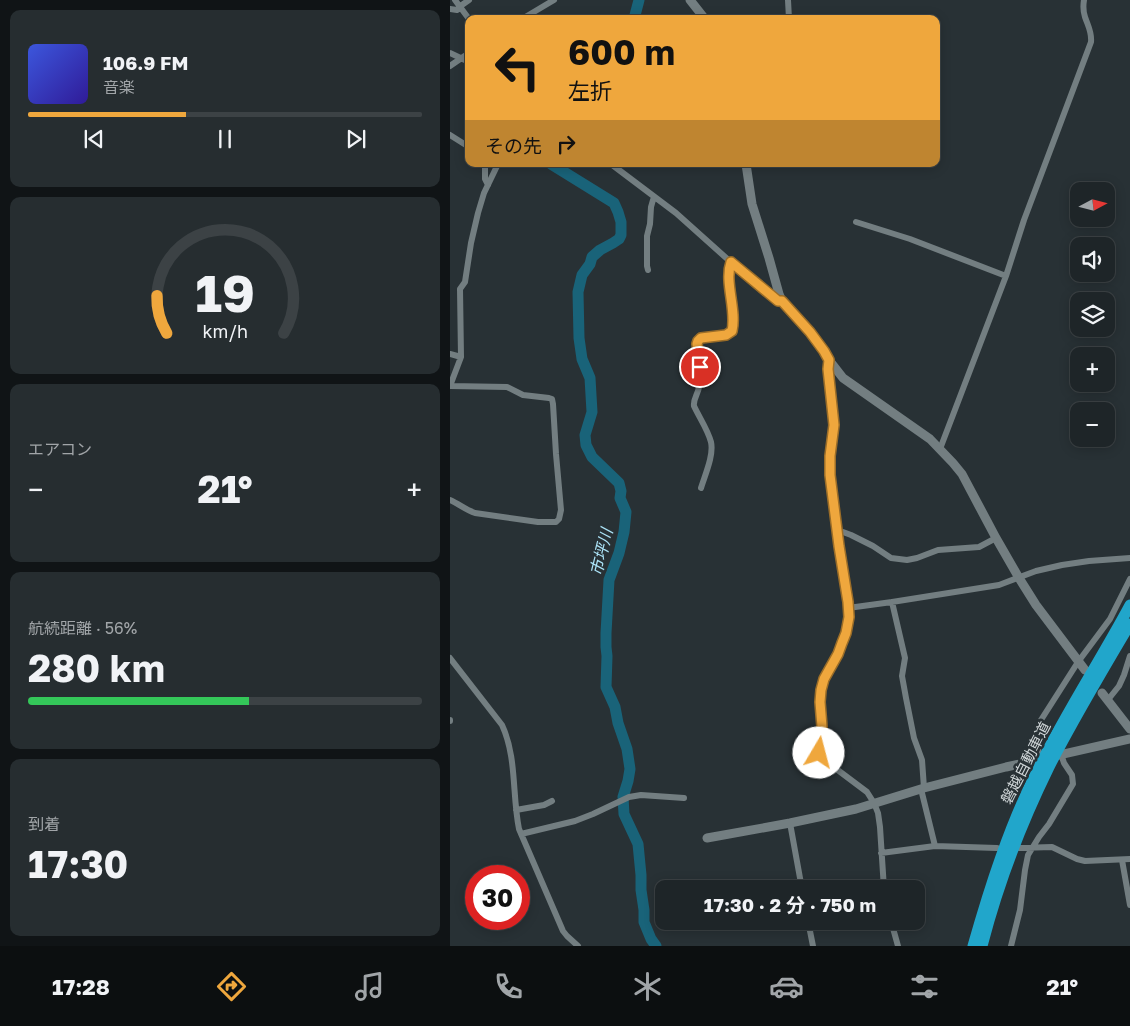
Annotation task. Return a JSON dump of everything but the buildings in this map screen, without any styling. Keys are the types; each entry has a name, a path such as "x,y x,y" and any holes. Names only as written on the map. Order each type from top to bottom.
{"highway":[{"name":"磐越自動車道","path":"973,946 987,894 1014,821 1038,765 1130,605"},
{"name":"磐越自動車道","path":"982,946 1003,876 1049,767 1062,748 1130,624"}],"street":[{"path":"455,0 466,15"},
{"path":"450,9 459,9 469,0"},
{"path":"529,15 554,0"},
{"path":"690,0 702,15"},
{"path":"788,0 789,15"},
{"path":"940,449 1006,276 1024,220 1091,42 1091,32 1083,10 1084,0"},
{"path":"450,53 465,60"},
{"path":"450,66 465,56"},
{"path":"450,135 465,144"},
{"path":"485,167 485,179 488,185"},
{"path":"450,500 475,513 538,522 556,522 559,520 561,510 552,400 524,395 507,387 450,386 461,357 460,289 465,282 478,213 496,167"},
{"path":"615,167 676,213 778,301 782,301"},
{"path":"746,167 752,204 782,301 810,332 843,378 930,439 946,454 962,474 996,538 1036,605 1085,670"},
{"path":"648,270 647,236 651,207 655,196"},
{"path":"856,222 910,239 1006,276"},
{"path":"701,488 709,462 711,446 693,401 698,394 700,377 697,344 701,338 726,335 732,331 733,320 729,271 731,262"},
{"path":"450,354 461,357"},
{"path":"829,360 828,369 834,425 830,456 830,475 849,617 846,633 838,654 824,679 821,690 822,727 819,753 822,760 867,792 874,803 878,813 883,880"},
{"path":"838,532 851,535 891,558 907,560 938,550 978,547 996,538"},
{"path":"848,608 999,584 1062,564 1130,558"},
{"path":"1038,765 1038,728 1078,662 1110,619 1130,579"},
{"path":"892,602 905,658 902,676 914,738 922,760 922,789 935,846"},
{"path":"1107,701 1119,686 1130,656"},
{"path":"450,658 502,725 506,733 511,755 519,829 563,931 578,946"},
{"path":"1102,692 1130,730"},
{"path":"707,838 856,809 1006,767 1038,765 1062,748 1130,739"},
{"path":"1011,946 1020,910 1028,855 1049,824 1072,784 1072,775 1064,762 1062,748"},
{"path":"521,834 593,814 629,797 641,795 684,798"},
{"path":"516,810 544,805 552,801"},
{"path":"790,823 800,880"},
{"path":"881,853 935,846 997,848"},
{"path":"1019,848 1052,847 1085,861 1130,859"},
{"path":"1122,860 1130,905"},
{"path":"810,930 813,946"},
{"path":"894,930 898,946"}],"waterway":[{"name":"市坪川","path":"635,15 639,0"},
{"name":"市坪川","path":"556,167 614,203 621,222 621,235 619,239 592,257 590,264 582,275 578,292 579,338 582,359 590,378 592,412 585,435 586,445 592,457 619,483 620,498 626,512 619,553 609,580 606,633 606,687 615,707 618,723 627,749 630,769 623,797 624,814 638,844 644,922 656,946"}],"route":[{"path":"700,367 698,341 701,338 726,335 732,331 733,314 729,271 731,262 778,301 782,301 810,332 829,360 828,369 834,425 830,456 830,475 849,617 846,633 838,654 824,679 821,690 820,702 823,721 819,753"}]}
